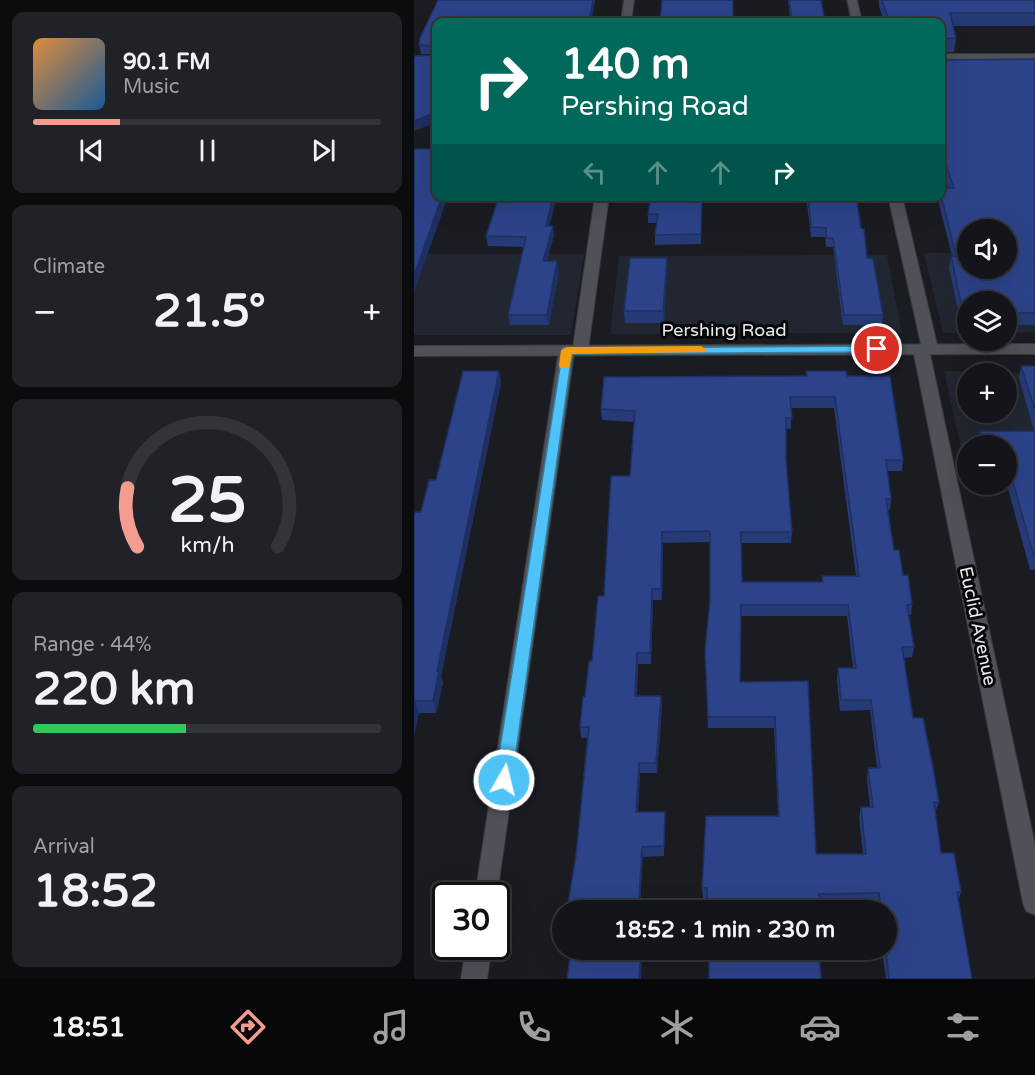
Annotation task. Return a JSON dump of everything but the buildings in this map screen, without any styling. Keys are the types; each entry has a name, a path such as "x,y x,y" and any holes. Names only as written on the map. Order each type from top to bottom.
{"street":[{"path":"627,18 629,0"},
{"path":"852,0 856,18"},
{"path":"945,57 1035,57"},
{"path":"489,882 574,350 601,201"},
{"name":"Euclid Avenue","path":"896,201 1035,903"},
{"name":"Pershing Road","path":"414,351 1035,349"},
{"path":"474,979 477,960"}],"shaded area":[{"path":"1035,252 1035,332 1017,333 1017,291 957,291 957,333 943,333 924,253 957,253 957,279 1017,279 1017,262"},
{"path":"414,254 584,254 571,335 414,335"},
{"path":"887,255 902,333 610,334 619,256"},
{"path":"944,371 957,371 957,423 1017,423 1017,373 1035,373 1035,474 1017,457 1017,435 958,435"}],"slow traffic":[{"path":"565,365 567,350 701,350"}],"route":[{"path":"504,780 567,350 877,349"}]}
